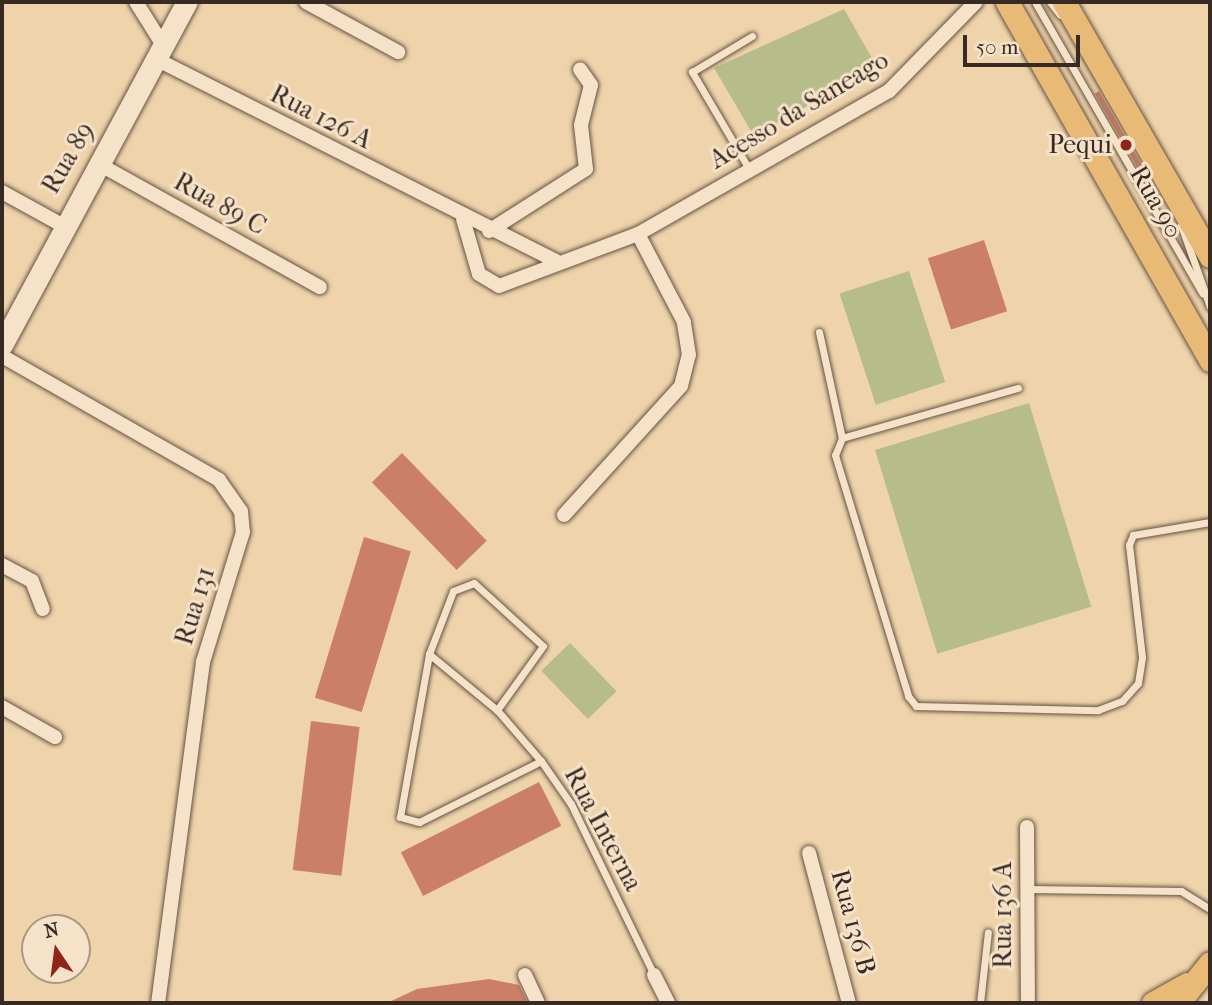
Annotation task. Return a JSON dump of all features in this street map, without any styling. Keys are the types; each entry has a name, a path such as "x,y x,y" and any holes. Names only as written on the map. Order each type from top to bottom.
{"main road":[{"name":"Rua 90","path":"1007,2 1210,360"},
{"name":"Rua 90","path":"1064,2 1210,256"},
{"path":"1153,1003 1190,982 1210,963"},
{"path":"1178,1003 1190,982"}],"street":[{"path":"136,2 160,52"},
{"name":"Rua 89","path":"2,345 62,225 187,2"},
{"path":"306,2 398,52"},
{"name":"Acesso da Saneago","path":"463,219 487,282 513,285 556,261 638,234 889,92 973,6 989,2"},
{"name":"Rua 126 A","path":"160,52 463,219"},
{"path":"489,230 586,169 581,125 591,85 580,69"},
{"name":"Rua 89 C","path":"97,163 320,287"},
{"path":"2,192 62,225"},
{"path":"463,219 556,261"},
{"path":"564,515 681,386 689,355 684,322 638,234"},
{"name":"Rua 131","path":"2,356 219,480 241,511 243,532 203,662 158,1003"},
{"path":"2,565 32,581 43,609"},
{"path":"2,707 55,737"},
{"name":"Rua 136 A","path":"1027,827 1028,1003"},
{"name":"Rua 136 B","path":"809,853 849,1003"},
{"path":"524,975 538,1003"},
{"path":"654,975 668,1003"}],"lane":[{"path":"1034,2 1177,259 1207,299"},
{"path":"1050,2 1079,40 1173,207 1210,307"},
{"path":"749,169 692,72 752,36"},
{"path":"819,332 842,438 835,454 908,696 930,710 1098,710 1122,701 1138,683 1142,657 1129,545 1133,535 1210,522"},
{"path":"842,438 1018,388"},
{"path":"496,710 543,646 474,583 453,591 429,654 400,817 419,821 541,761"},
{"name":"Rua Interna","path":"429,654 468,683 541,761 571,804 654,975"},
{"path":"1027,889 1181,891 1210,909"},
{"path":"980,1003 988,932"}],"green space":[{"path":"844,9 877,67 754,136 714,68"},
{"path":"909,271 945,382 876,405 840,294"},
{"path":"1029,403 1091,607 937,654 875,450"},
{"path":"570,643 617,691 588,719 541,671"}],"building":[{"path":"1099,91 1159,195 1155,197 1095,94"},
{"path":"984,240 1007,311 951,330 928,258"},
{"path":"402,453 487,541 457,570 372,482"},
{"path":"364,537 411,551 362,712 315,698"},
{"path":"311,721 360,727 341,876 293,870"},
{"path":"539,782 561,826 423,896 401,852"},
{"path":"489,979 519,985 528,1003 387,1003 417,989"}],"place":[{"name":"Pequi","path":"1126,145"}]}
